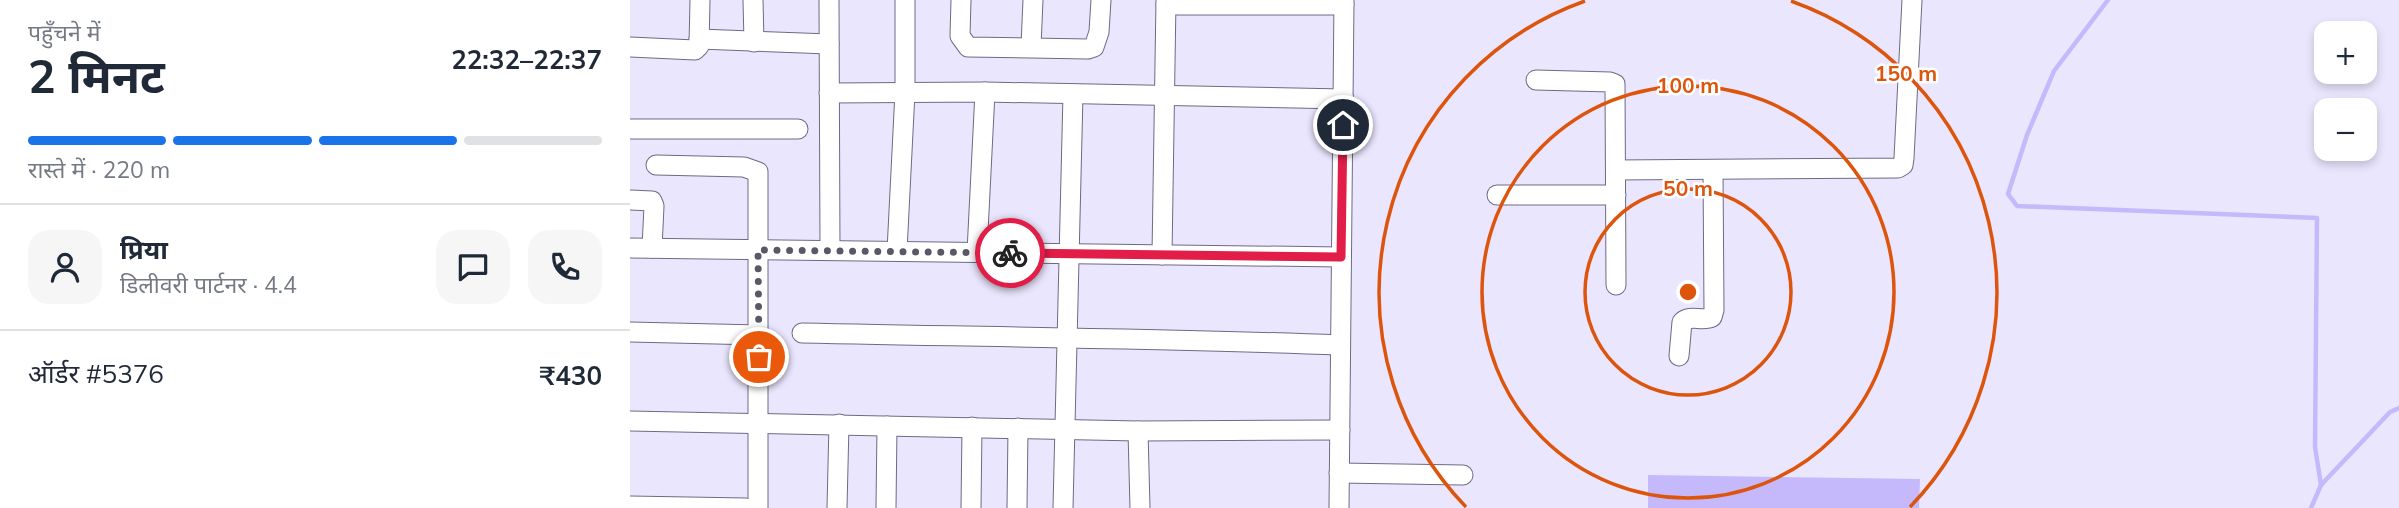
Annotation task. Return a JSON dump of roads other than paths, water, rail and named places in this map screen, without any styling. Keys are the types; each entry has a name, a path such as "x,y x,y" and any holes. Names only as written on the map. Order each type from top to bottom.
{"street":[{"path":"630,47 691,50 699,46 700,0"},
{"path":"753,0 754,42"},
{"path":"829,0 830,250"},
{"path":"897,251 905,92 905,0"},
{"path":"961,0 960,36 968,47 1094,47 1099,32 1101,0"},
{"path":"1031,46 1033,0"},
{"path":"1616,170 1890,169 1903,165 1912,0"},
{"path":"1162,255 1166,2 1344,3 1339,508"},
{"path":"699,40 829,44"},
{"path":"1536,80 1615,84 1616,285"},
{"path":"829,93 1344,99"},
{"path":"977,253 985,93"},
{"path":"1063,508 1073,94"},
{"path":"630,130 798,129"},
{"path":"656,165 744,167 758,172 758,508"},
{"path":"1679,356 1682,322 1688,318 1707,319 1712,317 1714,310 1713,170"},
{"path":"1497,195 1616,195"},
{"path":"630,200 652,201 652,248"},
{"path":"630,248 1341,257"},
{"path":"630,332 759,335"},
{"path":"802,333 1340,345"},
{"path":"630,421 1138,430 1340,430"},
{"path":"837,508 839,424"},
{"path":"886,508 887,426"},
{"path":"971,508 972,427"},
{"path":"1017,508 1018,428"},
{"path":"1138,430 1139,508"},
{"path":"1339,473 1463,475"},
{"path":"630,506 746,508"}],"waterway":[{"path":"2108,0 2054,71 2027,135 2008,194 2017,206 2317,218 2315,447 2321,485"},
{"path":"2311,508 2321,485 2390,412 2399,408"}]}
